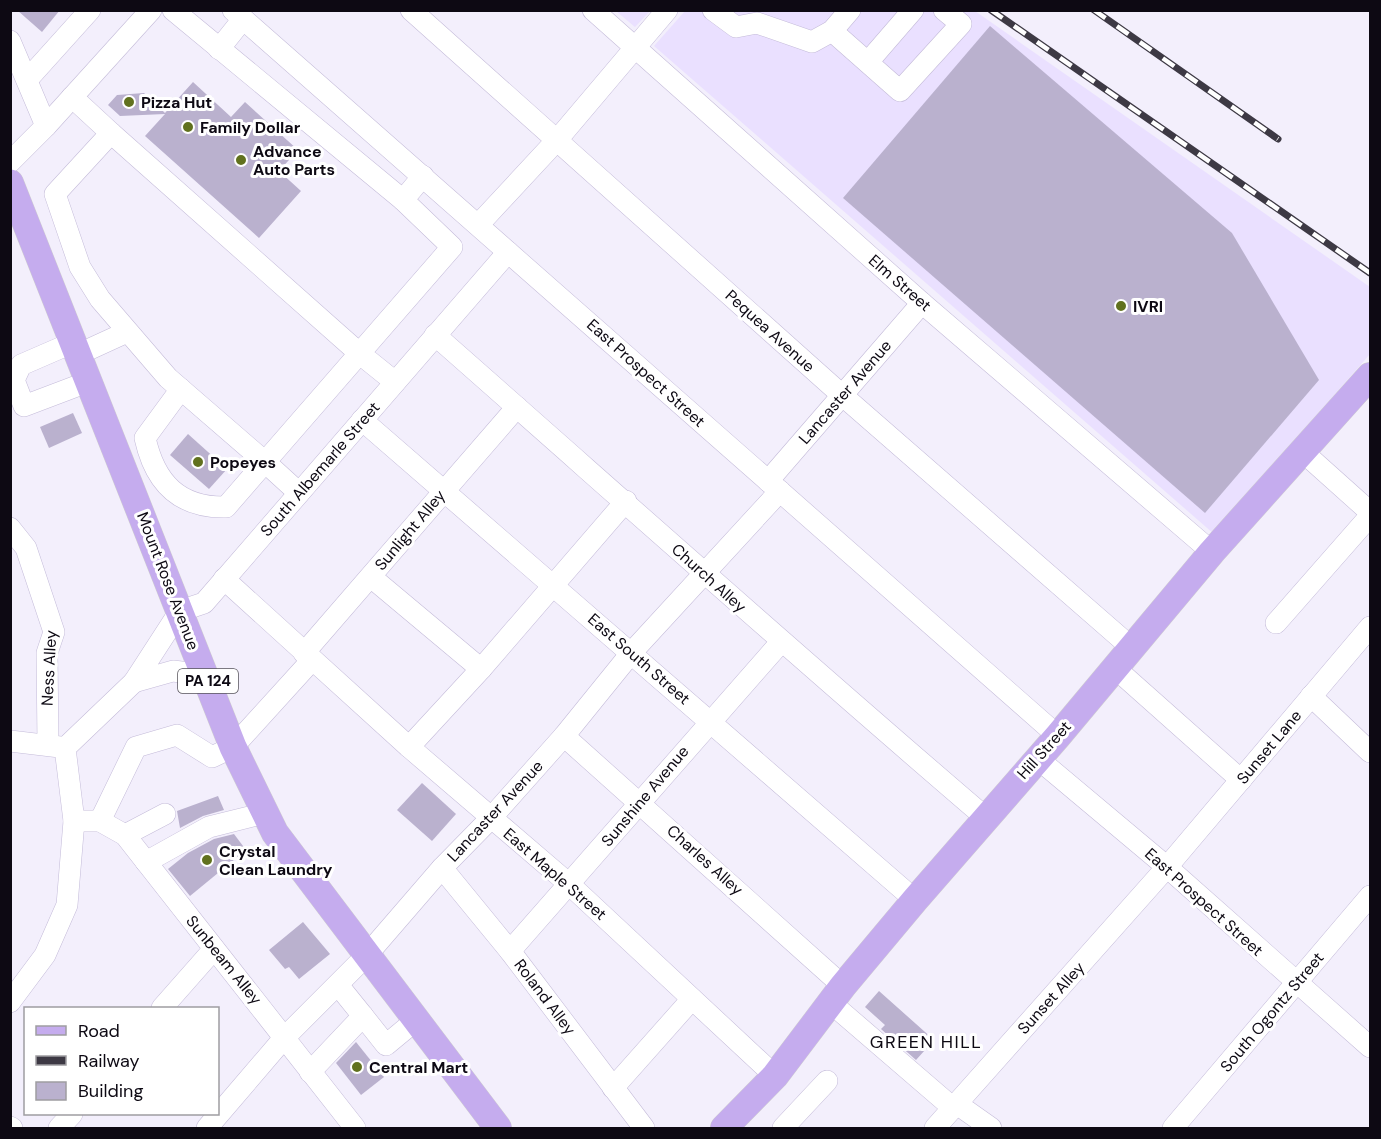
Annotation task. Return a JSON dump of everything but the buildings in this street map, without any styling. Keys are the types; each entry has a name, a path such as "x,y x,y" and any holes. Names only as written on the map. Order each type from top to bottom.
{"main road":[{"name":"Mount Rose Avenue","path":"10,183 233,747 275,833 498,1128"},
{"name":"Hill Street","path":"724,1128 775,1076 837,995 915,900 1036,758 1058,736 1212,552 1371,376"}],"street":[{"path":"27,80 90,10"},
{"path":"10,162 72,98 151,10"},
{"path":"173,10 403,200 452,247 226,507 207,508 187,502 166,486 145,438 181,389"},
{"name":"Pequea Avenue","path":"411,10 843,396 1132,648"},
{"name":"Elm Street","path":"592,10 922,303 1212,552"},
{"path":"479,224 557,140 667,10"},
{"path":"713,10 736,27 757,22 812,42 832,31 850,10"},
{"path":"868,62 913,10"},
{"path":"832,31 900,91 961,24 944,10"},
{"path":"219,49 238,15"},
{"name":"East Prospect Street","path":"238,15 479,224 1058,736"},
{"path":"10,41 46,126"},
{"path":"72,98 394,382"},
{"path":"111,133 56,194 80,267 100,299 127,332 181,389 299,493"},
{"path":"403,200 423,176"},
{"name":"South Albemarle Street","path":"180,611 204,603 508,252"},
{"name":"Lancaster Avenue","path":"219,1114 284,1038 366,956 442,868 491,818 564,736 632,652 705,575 843,396 922,303"},
{"path":"90,381 17,409 12,381 21,365 127,332"},
{"name":"Church Alley","path":"435,335 626,501 781,642 986,818"},
{"name":"Sunlight Alley","path":"233,747 371,577 516,407"},
{"name":"East South Street","path":"362,420 445,489 915,900"},
{"path":"1276,624 1371,514 1303,452"},
{"path":"409,747 481,669 626,501"},
{"name":"Ness Alley","path":"10,528 26,548 54,632 47,653 56,747"},
{"path":"371,577 481,669"},
{"name":"East Maple Street","path":"224,579 409,747 570,884 775,1076"},
{"path":"10,741 56,747 134,682 180,611"},
{"name":"Sunset Lane","path":"1167,867 1371,627"},
{"name":"Sunshine Avenue","path":"510,951 709,721 781,642"},
{"path":"1115,668 1241,780"},
{"path":"134,682 173,671 205,675"},
{"path":"1311,696 1371,752"},
{"path":"74,821 100,821 136,747 177,735 212,757 233,747"},
{"name":"Charles Alley","path":"564,736 640,801 837,995 955,1106 991,1128"},
{"path":"10,1002 45,955 67,905 74,821 56,747"},
{"name":"East Prospect Street","path":"1036,758 1167,867 1371,1047"},
{"path":"146,862 209,827 265,813"},
{"path":"124,835 165,814"},
{"name":"Sunbeam Alley","path":"100,821 124,835 354,1128"},
{"name":"Sunset Alley","path":"935,1128 1167,867"},
{"name":"Roland Alley","path":"442,868 510,951 644,1128"},
{"name":"South Ogontz Street","path":"1173,1128 1371,896"},
{"path":"163,1007 214,949"},
{"path":"338,985 386,1045 415,1021"},
{"path":"613,1088 692,999"},
{"path":"310,1072 363,1016"},
{"path":"783,1128 827,1081"},
{"path":"59,1128 70,1115"},
{"name":"Lancaster Avenue","path":"207,1128 218,1115"}],"shaded area":[{"path":"616,11 650,11 635,27"},
{"name":"IVRI","path":"685,11 975,11 1370,287 1370,354 1214,534 654,46"}],"railway":[{"path":"991,10 1370,273"},
{"path":"1094,10 1278,139"}],"place":[{"name":"Pizza Hut","path":"129,102"},
{"name":"Family Dollar","path":"188,127"},
{"name":"Advance Auto Parts","path":"241,160"},
{"name":"IVRI","path":"1121,306"},
{"name":"Popeyes","path":"198,462"},
{"name":"Crystal Clean Laundry","path":"207,860"},
{"name":"Central Mart","path":"357,1067"}],"district":[{"name":"GREEN HILL","path":"926,1042"}]}
